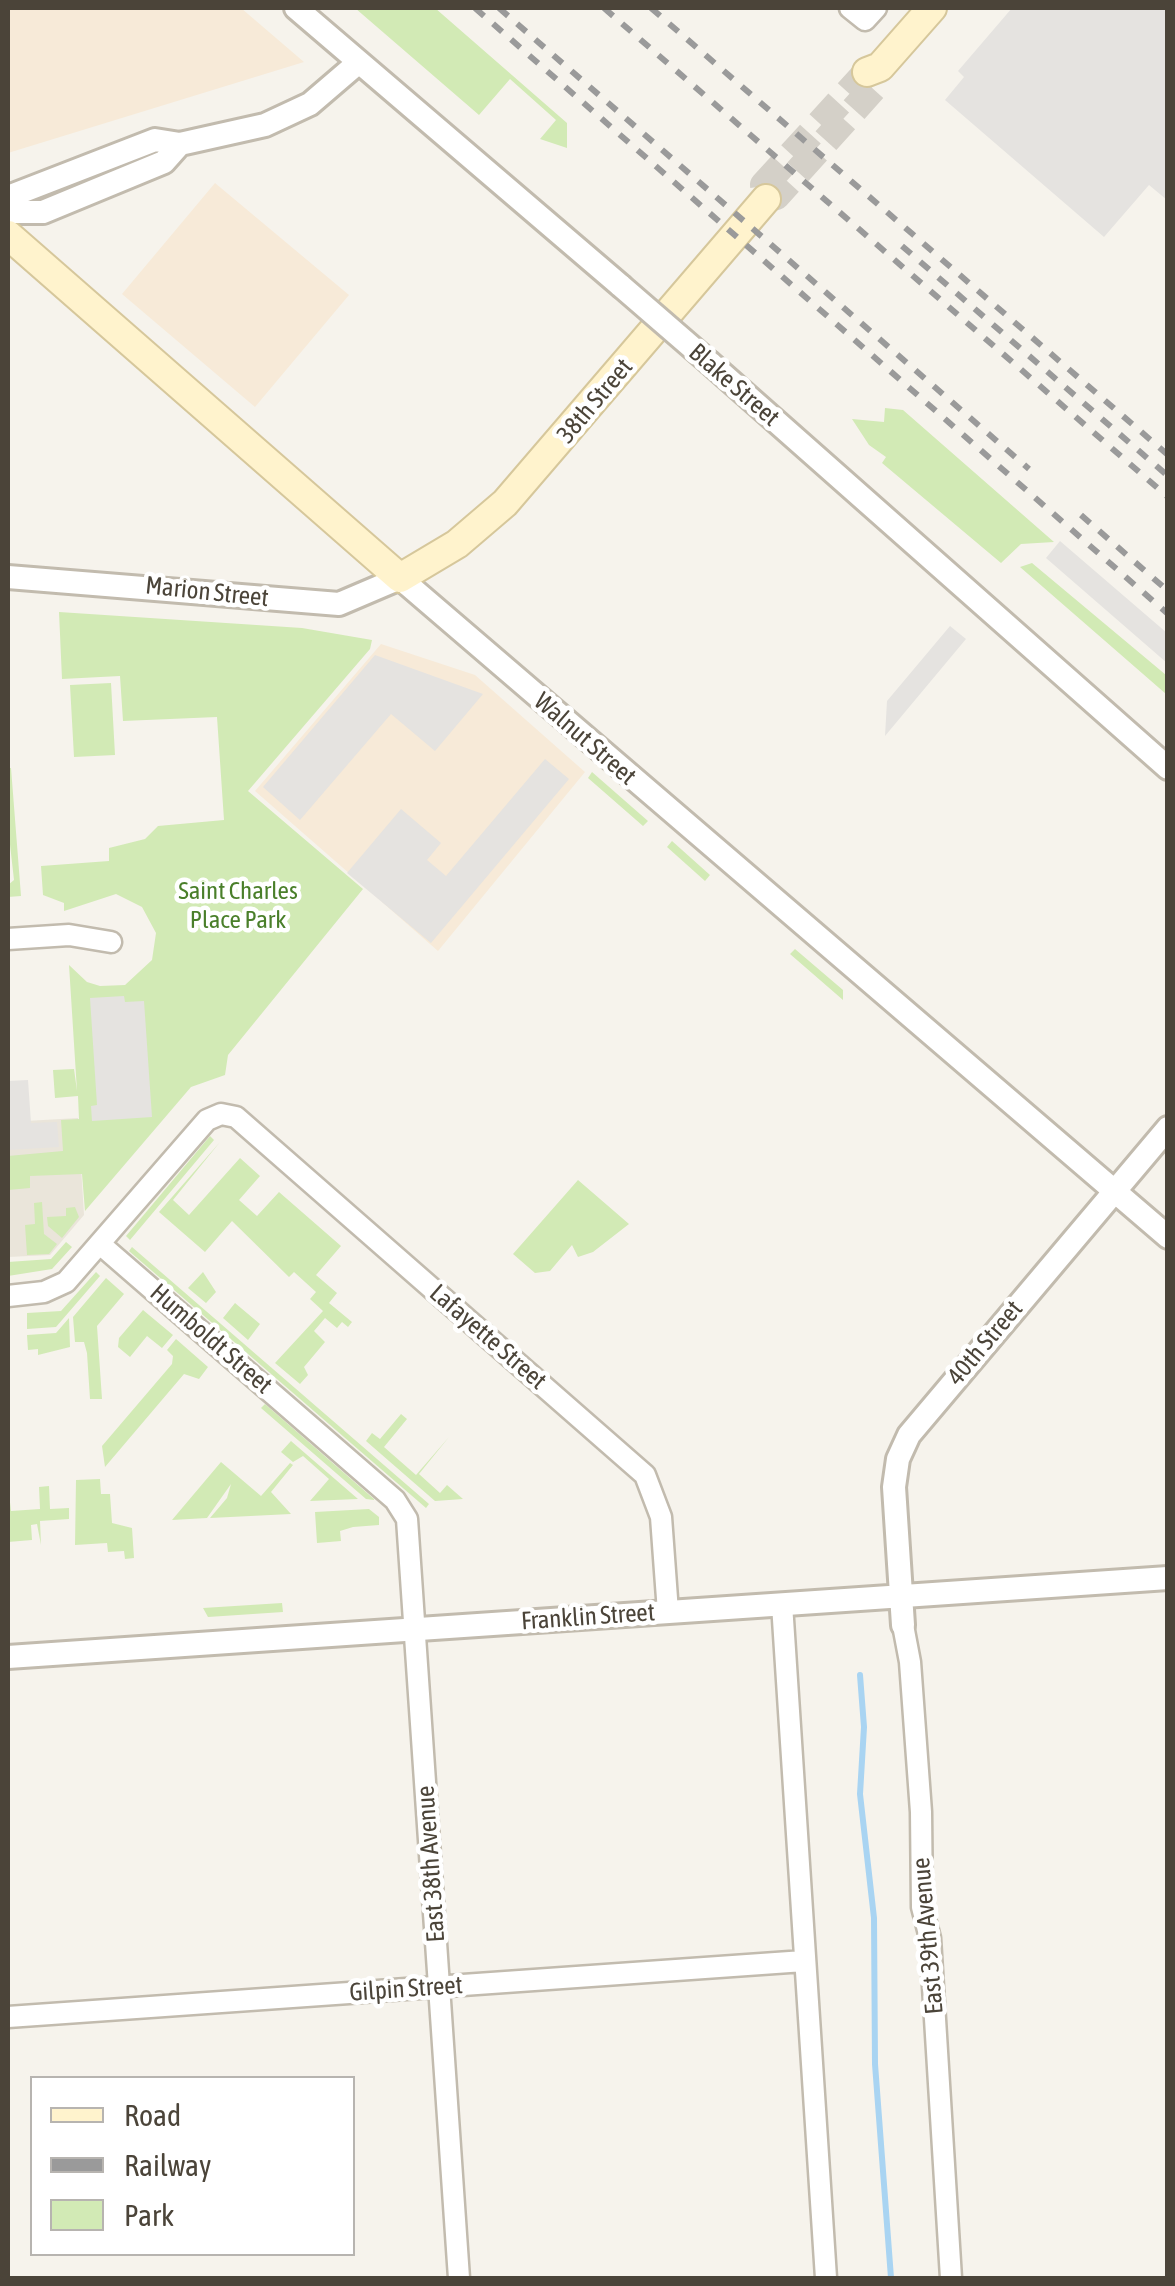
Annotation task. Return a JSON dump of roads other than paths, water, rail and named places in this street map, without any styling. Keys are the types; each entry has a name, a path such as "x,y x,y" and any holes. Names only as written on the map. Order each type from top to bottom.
{"main road":[{"path":"875,74 932,8"},
{"name":"38th Street","path":"400,578 456,544 504,503 766,199"},
{"name":"Walnut Street","path":"8,234 400,578"}],"street":[{"name":"Blake Street","path":"296,8 710,363 1168,768"},
{"path":"850,8 864,20 876,8"},
{"path":"8,197 155,140 180,144 288,116 338,84 359,62"},
{"path":"8,212 43,212 164,162 180,144"},
{"name":"Marion Street","path":"8,578 325,604 349,602 400,578"},
{"name":"Walnut Street","path":"400,578 1168,1238"},
{"path":"8,939 69,935 111,942"},
{"name":"Lafayette Street","path":"100,1244 207,1120 222,1114 242,1122 644,1475 661,1518 668,1612"},
{"name":"40th Street","path":"901,1595 894,1486 898,1459 909,1434 1168,1128"},
{"path":"8,1296 56,1288 72,1277 100,1244"},
{"name":"Humboldt Street","path":"100,1244 404,1511"},
{"name":"East 38th Avenue","path":"404,1511 459,2278"},
{"name":"Franklin Street","path":"8,1657 1168,1578"},
{"name":"East 39th Avenue","path":"901,1595 916,1740 922,1907 930,1938 951,2278"},
{"path":"782,1604 826,2278"},
{"name":"Gilpin Street","path":"8,2016 804,1961"}],"waterway":[{"path":"860,1675 864,1727 860,1794 874,1918 875,2064 891,2278"}],"tunnel":[{"path":"867,72 764,185 766,199 776,196 878,83"}],"railway":[{"path":"475,8 1168,614"},
{"path":"499,8 1029,469"},
{"path":"604,8 1168,497"},
{"path":"651,8 1168,455"},
{"path":"902,246 1168,476"},
{"path":"1081,515 1168,591"}],"park label":[{"name":"Saint Charles Place Park","path":"238,906"}]}
